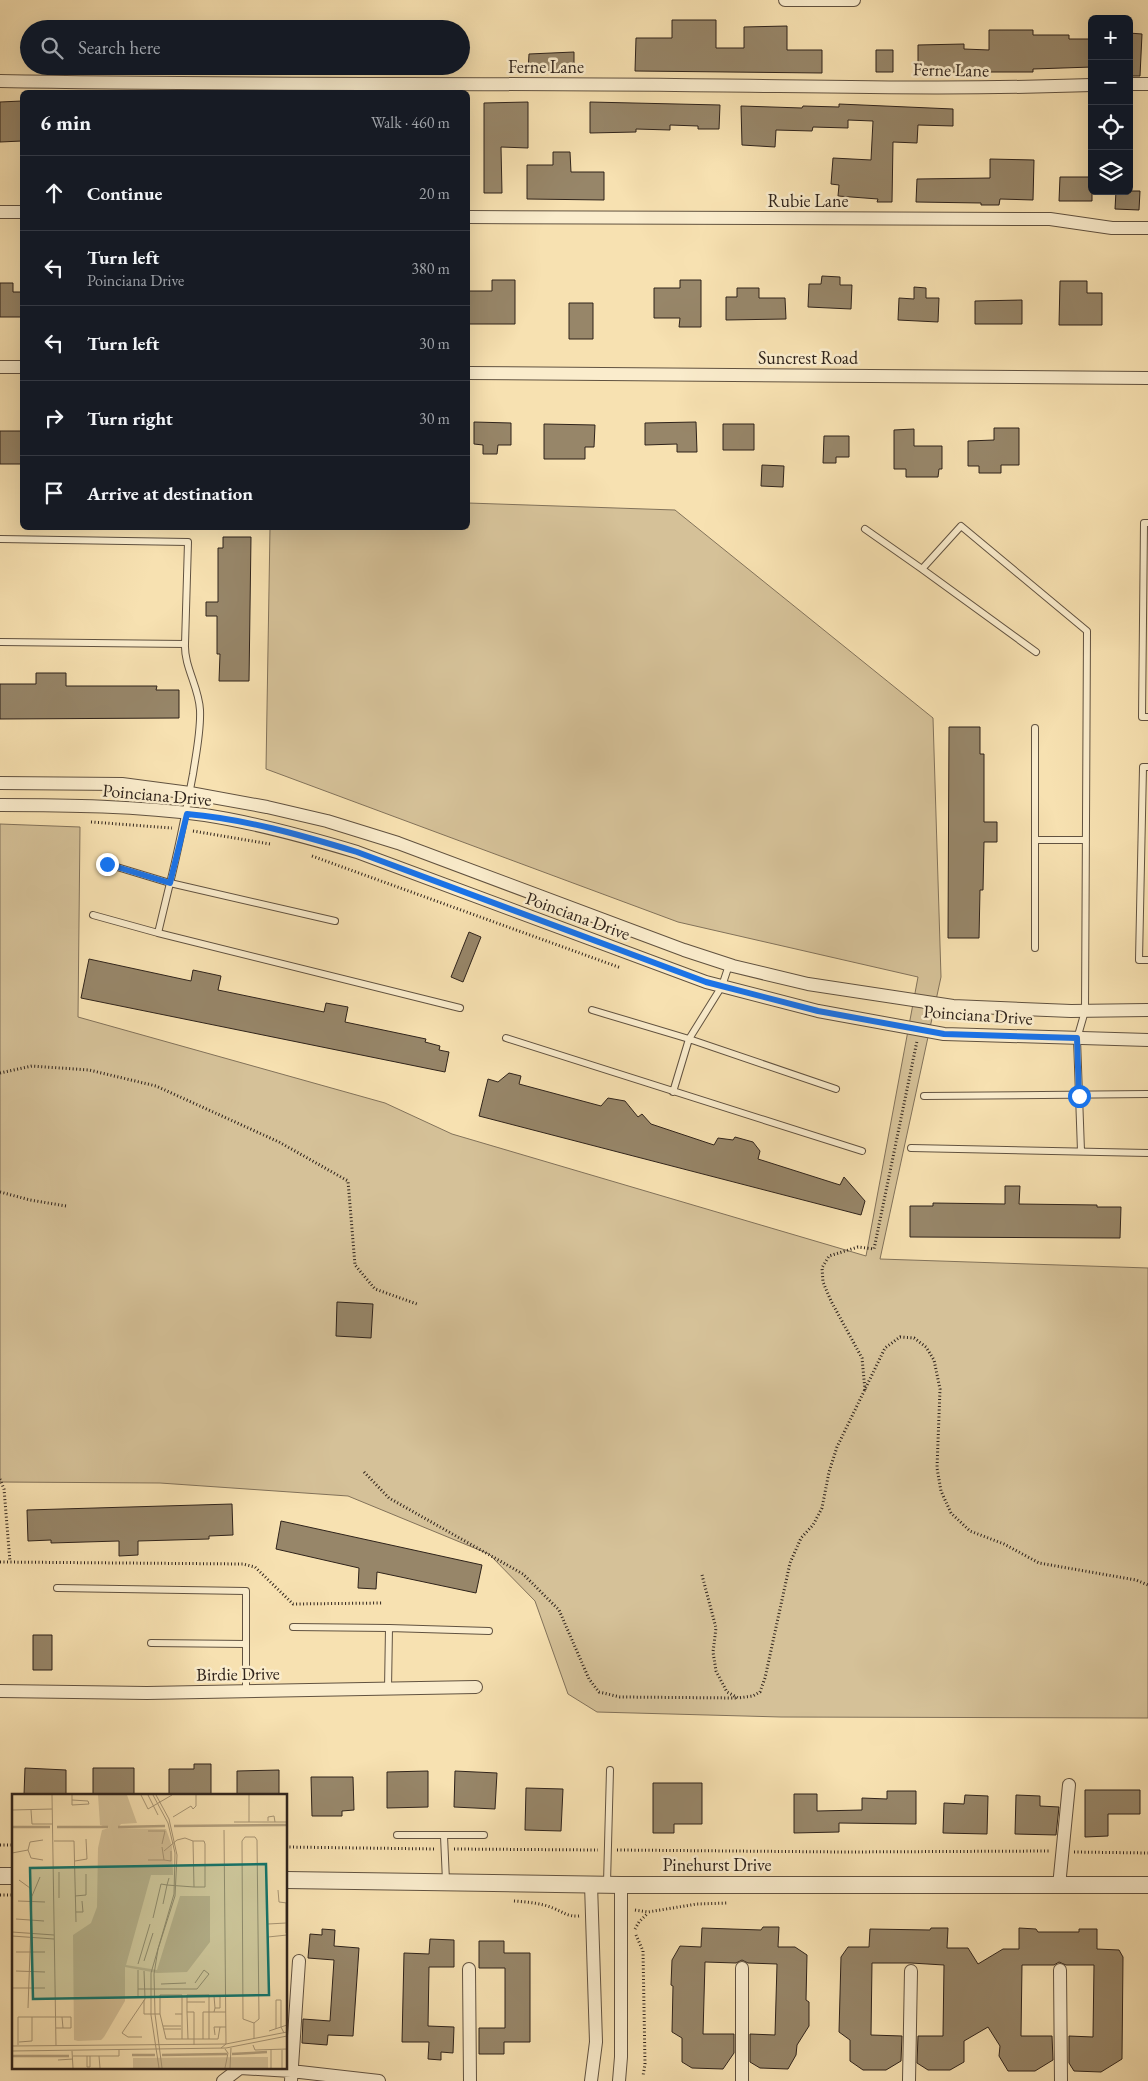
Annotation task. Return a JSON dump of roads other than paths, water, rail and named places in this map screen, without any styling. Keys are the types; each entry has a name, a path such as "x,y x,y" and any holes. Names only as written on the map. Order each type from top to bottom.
{"street":[{"path":"785,0 854,0"},
{"name":"Ferne Lane","path":"0,81 231,85 674,85 997,88 1088,85"},
{"path":"1133,84 1148,84"},
{"path":"0,212 20,212"},
{"name":"Rubie Lane","path":"470,217 1050,219 1112,228 1148,228"},
{"path":"0,367 20,368"},
{"name":"Suncrest Road","path":"470,372 1148,378"},
{"name":"Poinciana Drive","path":"0,783 122,784 190,793 266,807 327,821 398,843 729,965 808,984 944,1004 1085,1011 1148,1010"},
{"name":"Poinciana Drive","path":"0,805 143,809 246,823 299,834 357,852 706,982 818,1011 944,1034 1148,1040"},
{"name":"Birdie Drive","path":"0,1691 146,1693 476,1687"},
{"path":"1059,1886 1069,1785"},
{"name":"Pinehurst Drive","path":"288,1880 606,1884 1148,1885"},
{"path":"591,2081 596,2042 592,1916 606,1884"},
{"path":"606,1884 621,2057 619,2081"},
{"path":"291,2076 298,1961"},
{"path":"742,1968 742,2081"},
{"path":"469,1970 470,2081"},
{"path":"1060,1970 1061,2081"},
{"path":"909,2081 911,1971"},
{"path":"223,2081 239,2068 291,2076 379,2081"}],"lane":[{"path":"1148,523 1144,523 1142,717 1148,717"},
{"path":"922,569 961,526 1087,631 1085,1011 1077,1038 1081,1151"},
{"path":"865,529 1036,652"},
{"path":"0,539 188,542 185,656 199,696 200,712 197,749 187,814 158,933"},
{"path":"0,642 185,644"},
{"path":"1034,948 1036,840 1035,728"},
{"path":"1148,767 1143,767 1139,960 1148,960"},
{"path":"1036,840 1086,840"},
{"path":"107,864 170,883 335,922"},
{"path":"93,915 460,1008"},
{"path":"673,1092 689,1039 722,986 729,965"},
{"path":"592,1010 689,1039 836,1089"},
{"path":"506,1038 862,1150"},
{"path":"924,1096 1148,1094"},
{"path":"911,1148 1148,1153"},
{"path":"57,1588 246,1592 246,1691"},
{"path":"293,1627 489,1631"},
{"path":"388,1689 389,1628"},
{"path":"151,1643 246,1644"},
{"path":"606,1884 610,1770"},
{"path":"397,1835 484,1836"},
{"path":"444,1836 446,1882"}]}
